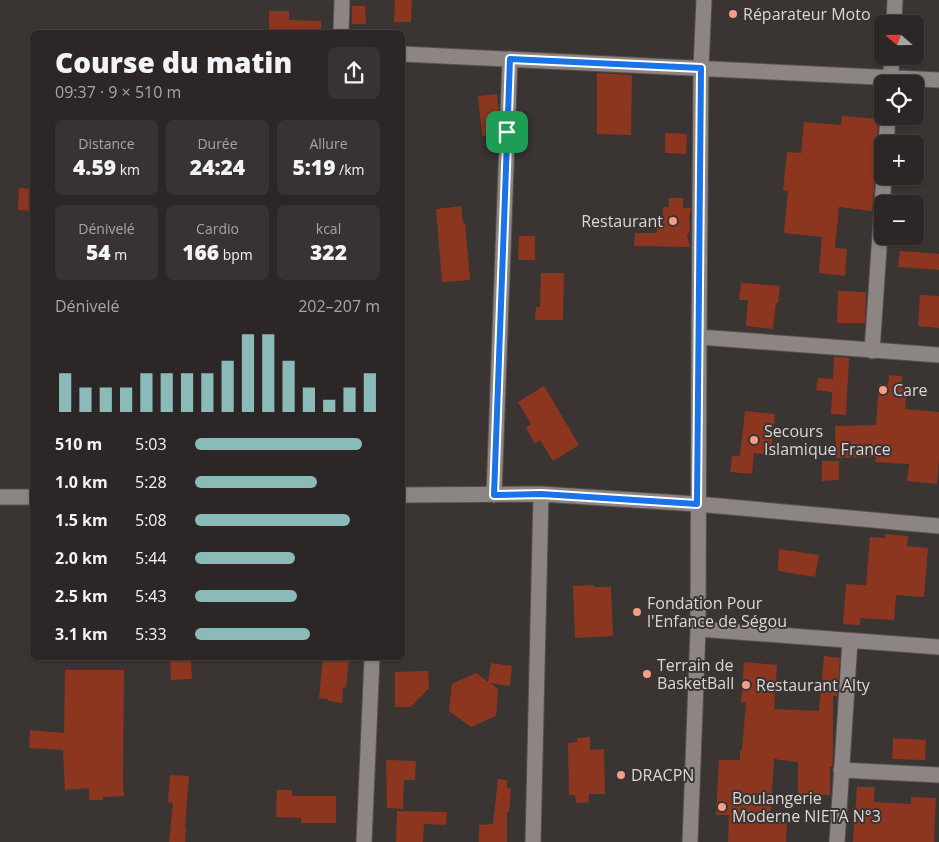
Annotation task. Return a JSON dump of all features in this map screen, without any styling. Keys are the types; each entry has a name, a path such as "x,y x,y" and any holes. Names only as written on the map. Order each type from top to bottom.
{"street":[{"path":"342,0 342,30"},
{"path":"690,842 698,630 698,337 701,68 704,0"},
{"path":"894,15 895,0"},
{"path":"405,54 701,68 874,80"},
{"path":"494,495 510,59"},
{"path":"924,80 939,80"},
{"path":"872,351 883,185"},
{"path":"698,337 939,355"},
{"path":"533,842 541,494"},
{"path":"405,495 541,494 697,504 939,526"},
{"path":"0,497 30,496"},
{"path":"698,630 939,647"},
{"path":"837,842 850,641"},
{"path":"364,842 372,660"},
{"path":"841,770 939,775"}],"building":[{"path":"395,0 412,0 411,22 394,22"},
{"path":"352,6 365,6 366,24 352,24"},
{"path":"269,11 289,11 289,20 321,21 321,30 269,30"},
{"path":"597,73 632,75 631,135 597,134"},
{"path":"497,94 499,112 498,134 482,136 478,96"},
{"path":"842,116 874,119 874,125 878,125 877,135 874,135 872,211 839,207 835,248 847,249 845,276 819,273 822,237 784,233 788,191 783,190 787,152 801,153 804,122 841,125"},
{"path":"665,133 687,134 686,154 665,153"},
{"path":"19,188 30,189 30,211 18,210"},
{"path":"669,198 683,198 683,208 691,208 689,217 690,230 687,236 690,247 634,246 635,233 657,233 657,224 663,224 663,207 669,207"},
{"path":"461,206 463,223 465,223 470,280 442,282 436,209"},
{"path":"519,236 535,236 535,260 518,260"},
{"path":"900,251 939,254 939,270 898,267"},
{"path":"541,273 564,273 563,320 535,320 536,307 540,307"},
{"path":"741,283 780,286 773,329 746,326 748,300 739,300"},
{"path":"838,291 866,292 865,323 837,323"},
{"path":"920,295 939,296 939,328 918,326"},
{"path":"834,357 849,358 846,415 831,414 832,392 816,390 818,378 833,379"},
{"path":"889,375 902,376 901,386 907,387 905,409 939,412 937,484 907,481 909,464 875,462 876,457 836,458 835,426 876,425 879,384 888,385"},
{"path":"544,386 579,445 553,461 540,440 535,444 526,428 531,424 518,402"},
{"path":"745,411 775,414 771,455 754,453 752,474 730,472 732,456 740,456"},
{"path":"822,461 839,461 839,480 822,481"},
{"path":"885,534 908,536 907,546 928,548 924,597 896,595 894,620 860,618 860,625 843,624 846,584 866,585 870,537 885,538"},
{"path":"779,549 819,555 815,577 778,571"},
{"path":"594,585 594,587 611,587 613,636 575,638 573,586"},
{"path":"824,656 840,658 837,696 833,696 833,755 832,767 830,767 830,795 798,795 798,762 774,759 770,820 787,821 786,842 728,842 729,815 716,815 719,760 740,760 746,702 741,702 744,662 777,665 774,709 819,711"},
{"path":"170,660 191,660 192,679 171,680"},
{"path":"323,660 349,660 346,688 343,687 342,703 319,698"},
{"path":"491,663 512,666 510,686 490,683 498,689 496,716 471,727 449,711 452,684 476,673 488,682"},
{"path":"65,670 124,670 124,796 103,797 103,800 89,800 89,788 65,790 63,750 29,748 30,730 64,733"},
{"path":"428,671 429,688 411,707 395,707 395,672"},
{"path":"590,737 590,750 604,749 605,794 589,794 589,802 576,803 575,795 569,795 568,743 577,742 577,738"},
{"path":"893,738 926,740 925,760 892,759"},
{"path":"386,760 416,761 415,780 404,780 403,809 387,808"},
{"path":"170,775 189,776 185,842 169,842 173,803 168,802"},
{"path":"498,779 507,780 507,788 511,789 509,812 507,812 507,842 479,842 479,825 493,824"},
{"path":"857,787 875,787 874,802 911,804 911,797 936,798 934,842 853,842"},
{"path":"277,790 292,790 292,796 336,796 336,823 301,823 301,818 276,817"},
{"path":"397,811 447,812 446,825 424,824 423,842 396,842"}],"place":[{"name":"Réparateur Moto","path":"733,14"},
{"name":"Restaurant","path":"673,221"},
{"name":"Care","path":"883,390"},
{"name":"Secours Islamique France","path":"754,440"},
{"name":"Fondation Pour l'Enfance de Ségou","path":"637,612"},
{"name":"Terrain de BasketBall","path":"647,674"},
{"name":"Restaurant Alty","path":"746,685"},
{"name":"DRACPN","path":"621,775"},
{"name":"Boulangerie Moderne NIETA N°3","path":"722,807"}],"route":[{"path":"510,59 701,68 697,504 541,494 494,495 507,132 510,59"}]}
